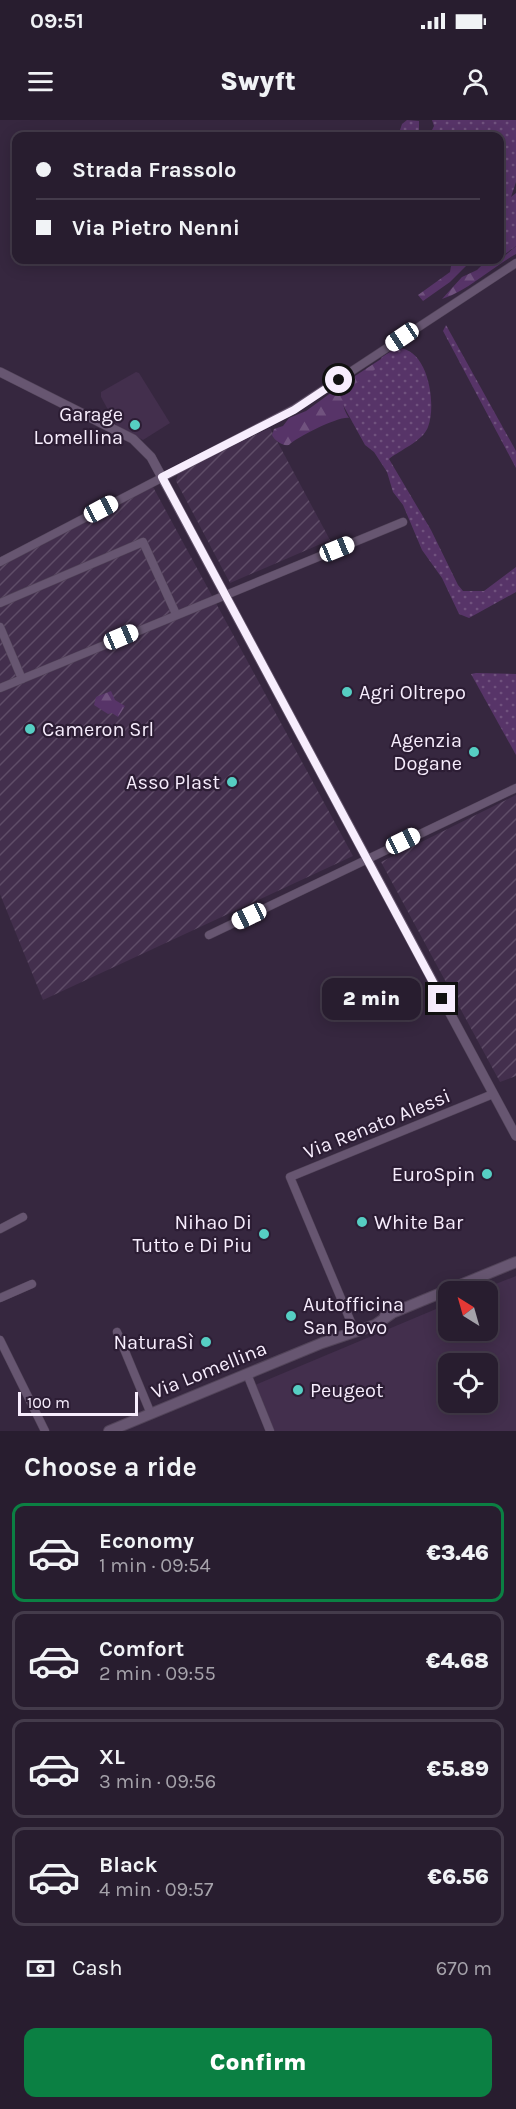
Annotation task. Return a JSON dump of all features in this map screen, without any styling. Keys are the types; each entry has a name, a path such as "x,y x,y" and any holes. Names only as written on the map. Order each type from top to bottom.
{"main road":[{"name":"Via Lomellina","path":"322,1343 353,1327 392,1314 516,1262"},
{"name":"Via Lomellina","path":"482,1278 516,1267"},
{"name":"Via Lomellina","path":"109,1431 322,1343 375,1325 392,1314"}],"street":[{"path":"0,562 294,410 516,263"},
{"path":"0,372 133,439 146,450 226,594 516,1136"},
{"path":"0,688 404,522"},
{"path":"0,603 143,542 176,614"},
{"path":"0,627 22,679"},
{"path":"209,935 516,788"},
{"name":"Via Renato Alessi","path":"353,1327 290,1177 493,1094"},
{"path":"0,1230 23,1217"},
{"path":"0,1298 32,1284"},
{"path":"117,1332 151,1414"},
{"path":"0,1340 45,1431"},
{"path":"247,1374 270,1431"}],"shaded area":[{"path":"136,372 139,373 170,423 143,440 117,426 101,397 101,392"},
{"path":"270,428 330,540 230,583 176,481 179,471"},
{"path":"153,487 353,856 43,1000 0,894 0,566"},
{"path":"516,795 516,1076 500,1082 381,862"},
{"path":"516,1276 516,1431 274,1431 255,1385 438,1308 438,1341 498,1341 498,1283"}],"green space":[{"path":"407,120 419,121 419,132 399,132 402,124"},
{"path":"432,120 516,120 516,182 511,197 516,193 516,246 504,255 504,132 431,132 434,126"},
{"path":"516,246 516,254 504,262 504,256"},
{"path":"451,264 468,264 450,282 423,301 418,295 450,272"},
{"path":"483,264 501,264 461,290 442,299 462,277 477,270"},
{"path":"446,325 516,451 516,468 443,331"},
{"path":"396,348 407,350 416,356 423,366 430,391 431,417 421,437 389,459 431,530 458,585 463,591 484,591 516,567 516,592 469,618 459,614 442,578 422,550 403,505 393,492 387,472 374,452 365,445 343,405 343,397 353,384 375,369 382,357"},
{"path":"381,359 377,367 348,390 344,397 344,406 349,418 318,428 289,445 281,444 273,437 274,429 283,426 289,418 306,411 332,392 345,387 355,376"},
{"path":"471,674 516,674 516,755"},
{"path":"111,691 115,700 125,706 118,717 94,705 96,697"}],"place":[{"name":"Garage Lomellina","path":"135,425"},
{"name":"Agri Oltrepo","path":"347,692"},
{"name":"Cameron Srl","path":"30,729"},
{"name":"Agenzia Dogane","path":"474,752"},
{"name":"Asso Plast","path":"232,782"},
{"name":"EuroSpin","path":"487,1174"},
{"name":"White Bar","path":"362,1222"},
{"name":"Nihao Di Tutto e Di Piu","path":"264,1234"},
{"name":"Autofficina San Bovo","path":"291,1316"},
{"name":"NaturaSì","path":"206,1342"},
{"name":"Peugeot","path":"298,1390"}],"route":[{"path":"339,380 294,410 162,477 442,999"}]}
